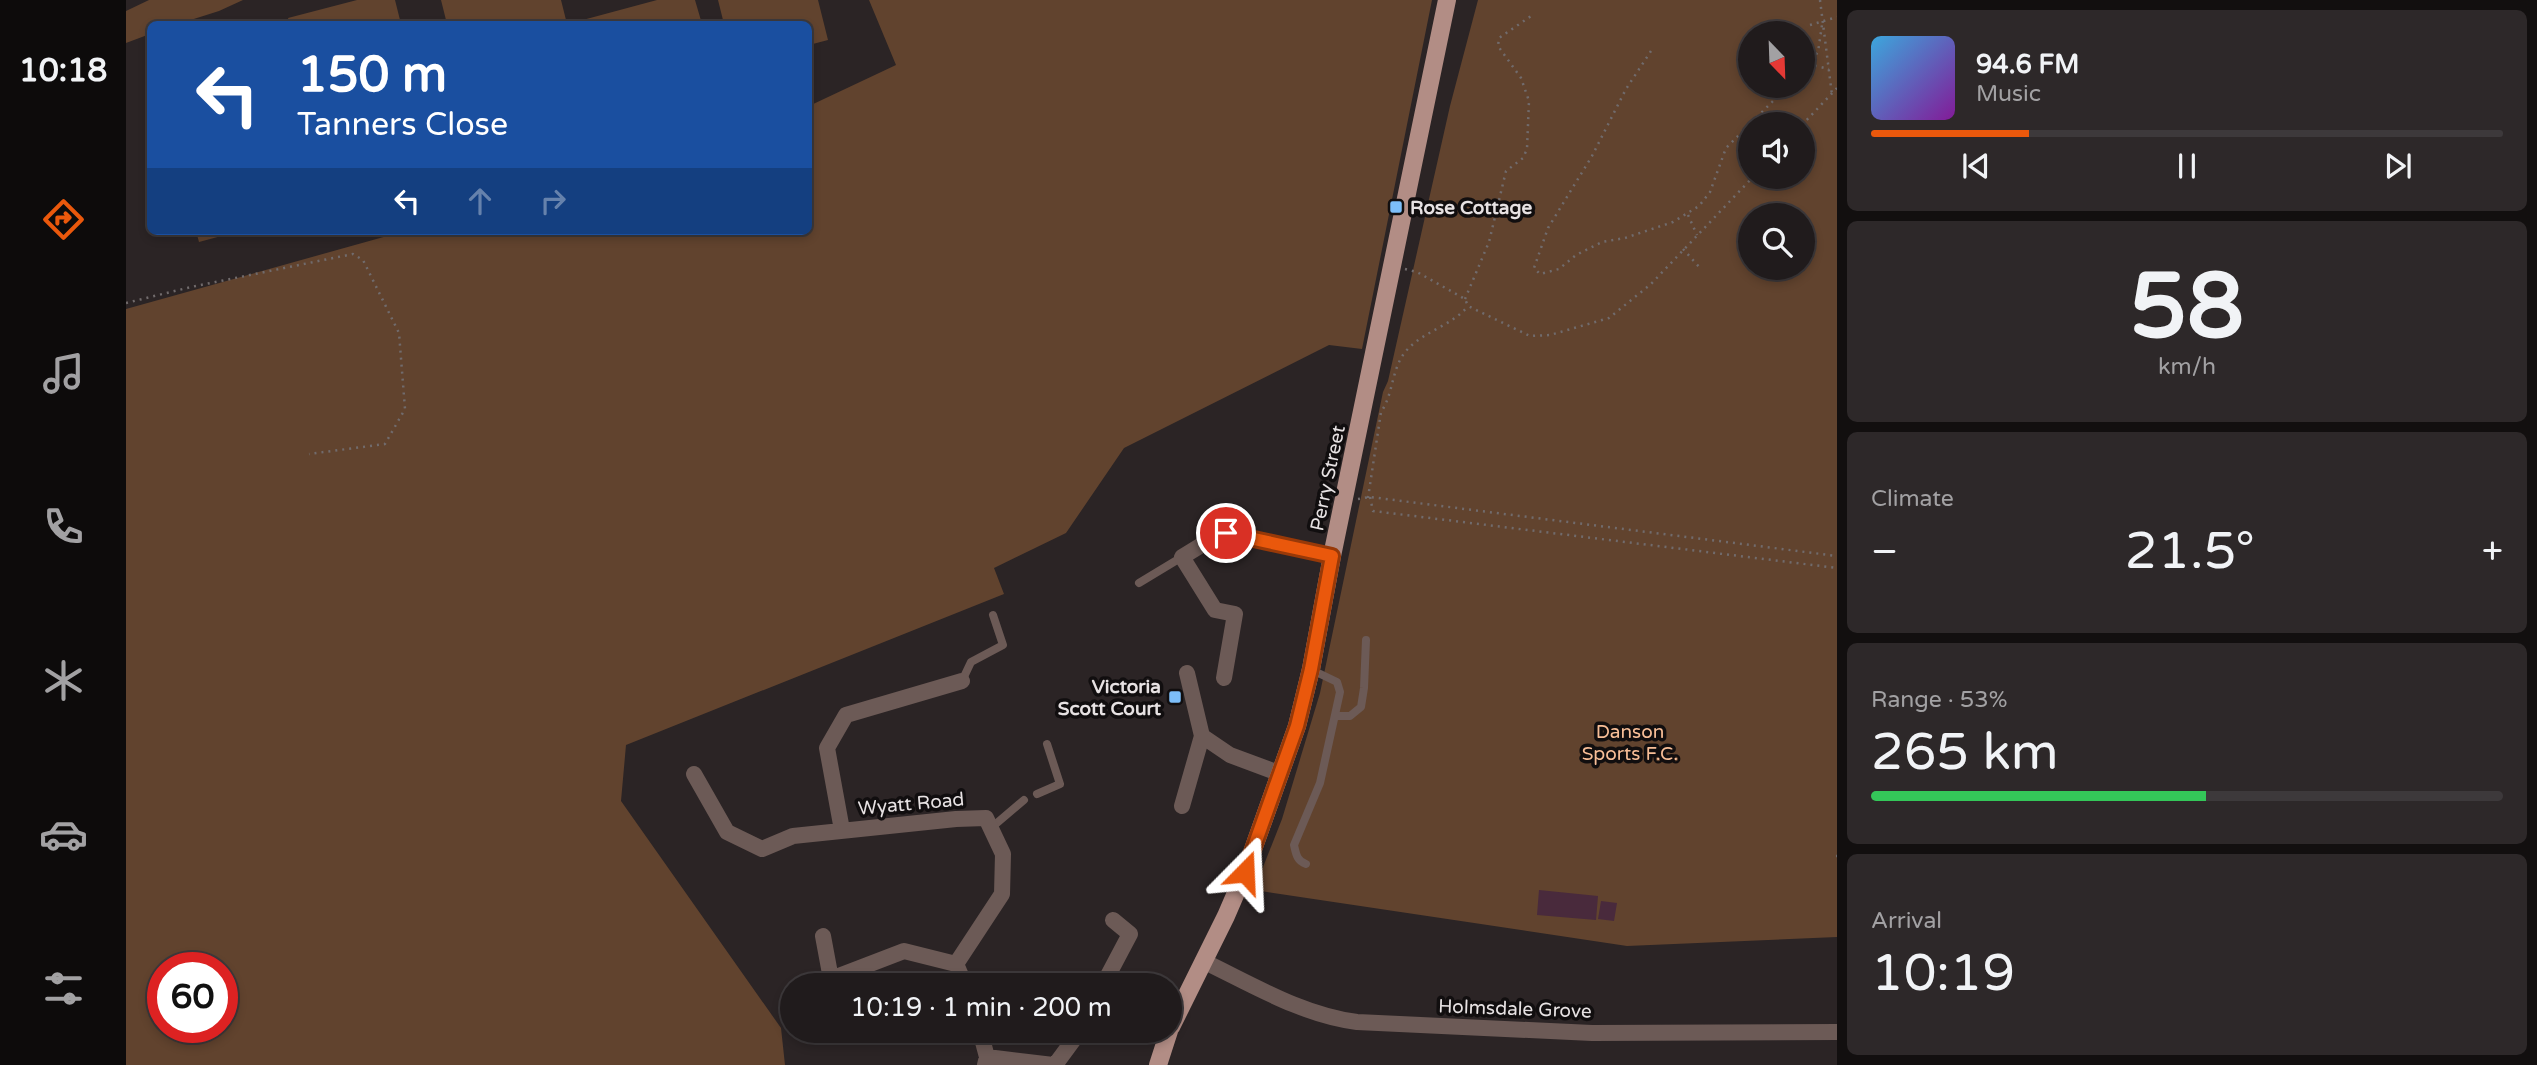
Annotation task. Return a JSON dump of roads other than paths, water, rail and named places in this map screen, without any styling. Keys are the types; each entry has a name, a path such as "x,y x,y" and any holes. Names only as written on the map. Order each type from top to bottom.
{"main road":[{"name":"Perry Street","path":"1182,1004 1245,872 1297,726 1311,669 1447,0"},
{"name":"Perry Street","path":"1158,1065 1165,1043"}],"street":[{"path":"1224,678 1235,614 1215,610 1182,557 1226,533 1332,556"},
{"path":"1182,806 1202,736 1187,673"},
{"path":"842,830 827,748 846,715 962,681"},
{"path":"1202,736 1230,755 1281,774"},
{"name":"Wyatt Road","path":"694,774 727,832 762,849 793,836 956,819 986,818 991,828"},
{"path":"956,964 1002,894 1003,855 991,828"},
{"path":"1109,973 1130,934 1113,920"},
{"path":"823,936 831,979 904,951 956,964"},
{"name":"Holmsdale Grove","path":"1203,961 1311,1013 1357,1022 1565,1032 1837,1032"},
{"path":"956,964 960,973"},
{"path":"982,1043 986,1061 1054,1065 1071,1043"}],"lane":[{"path":"1139,583 1182,557"},
{"path":"962,681 971,662 1003,645 993,615"},
{"path":"1335,716 1350,716 1361,707 1366,640"},
{"path":"1306,864 1296,855 1294,845 1320,783 1340,692 1337,682 1311,669"},
{"path":"1037,794 1060,784 1047,744"},
{"path":"991,828 1024,800"}],"place":[{"name":"Rose Cottage","path":"1396,207"},
{"name":"Victoria Scott Court","path":"1175,697"}],"park label":[{"name":"Danson Sports F.C.","path":"1630,742"}]}
